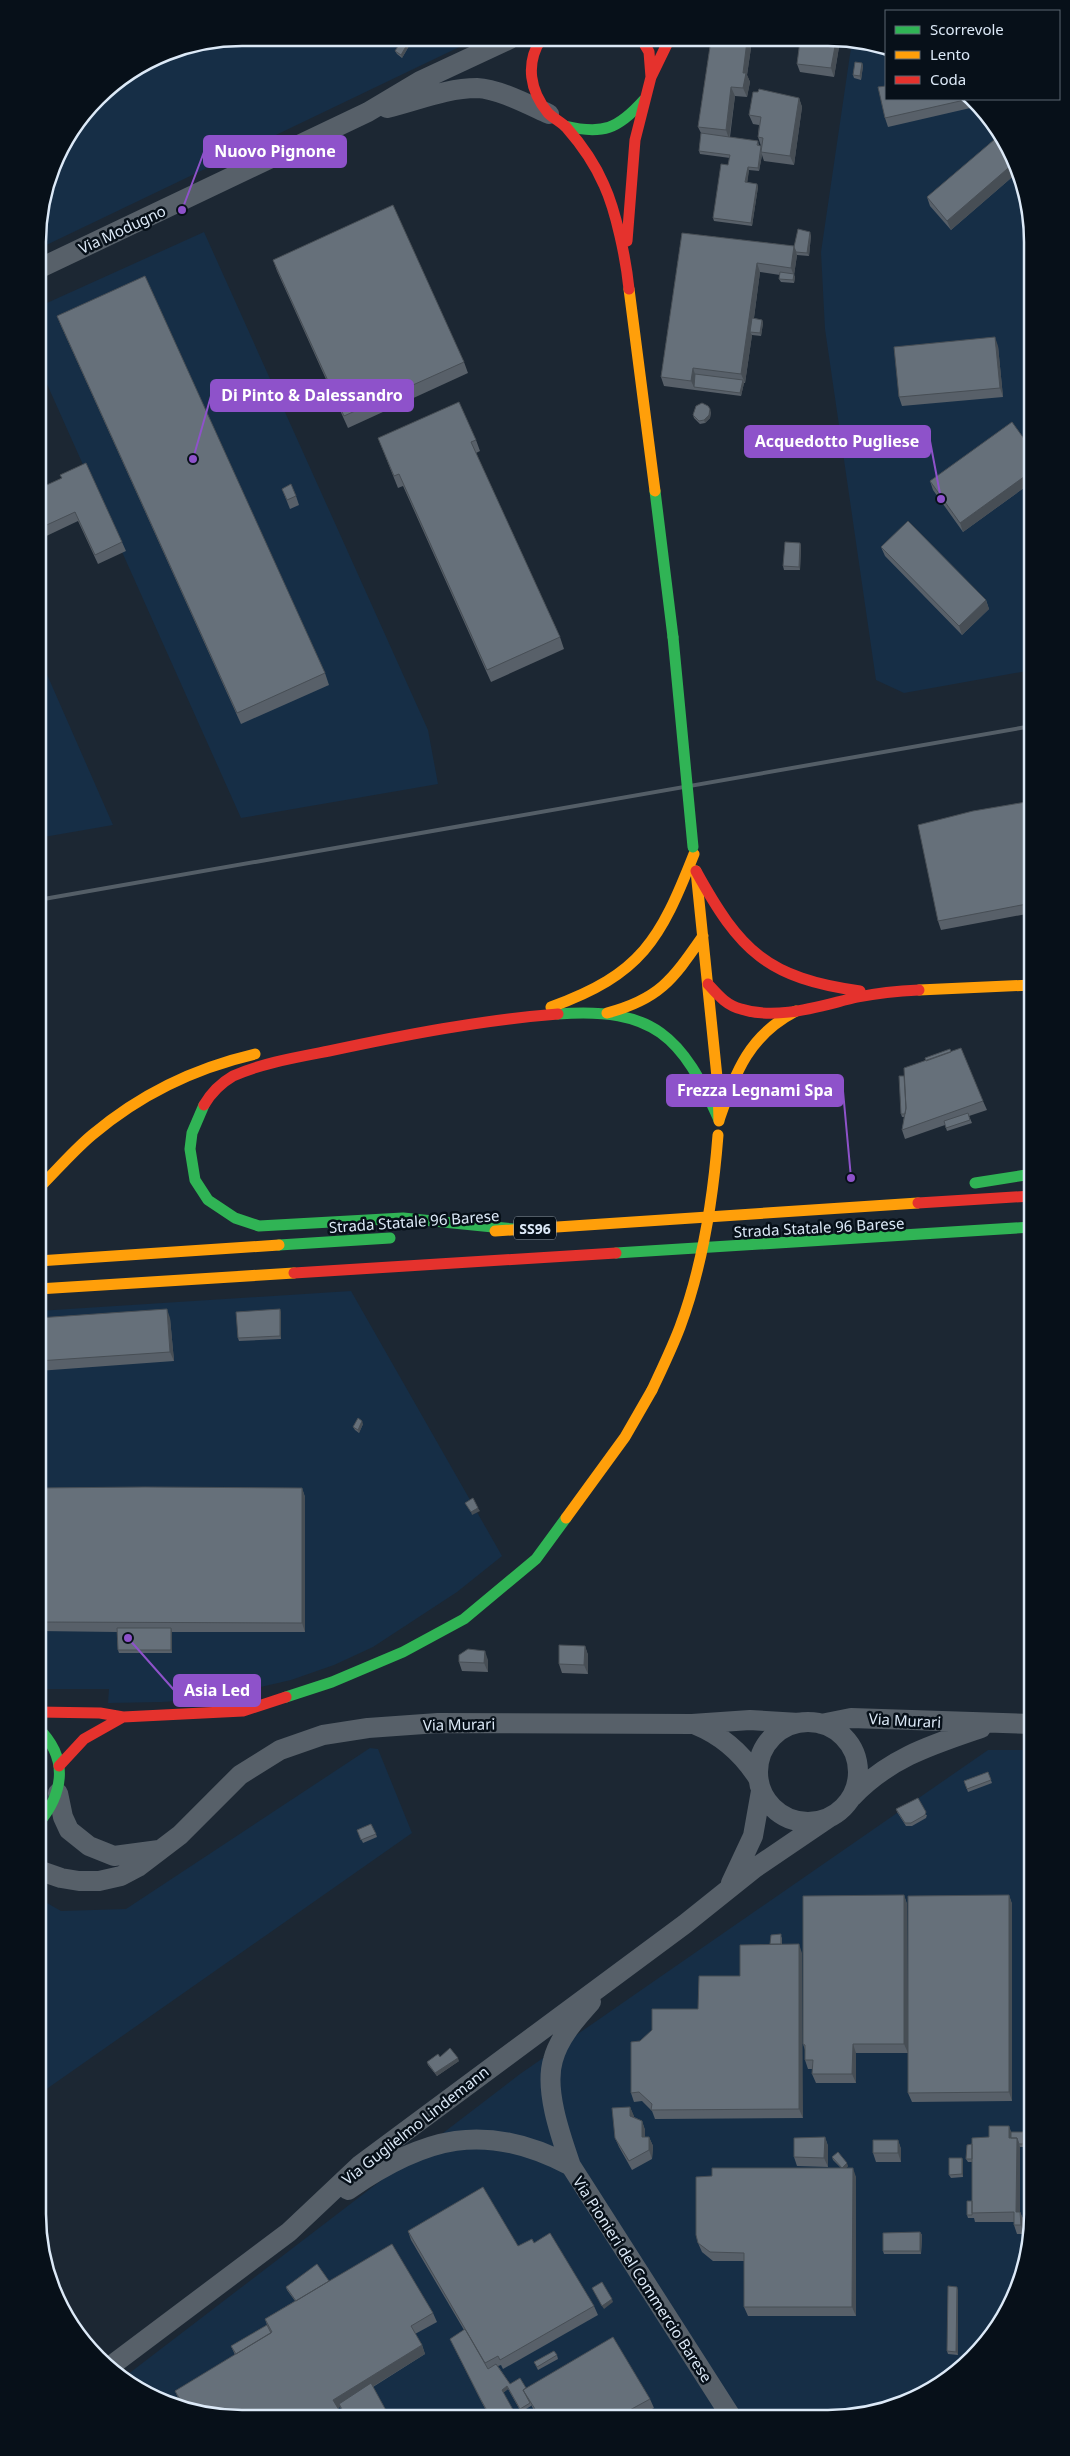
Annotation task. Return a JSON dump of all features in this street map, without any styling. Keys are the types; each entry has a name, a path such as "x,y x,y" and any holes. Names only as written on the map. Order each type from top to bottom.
{"main road":[{"path":"46,1712 100,1713 123,1717 243,1711 341,1678 403,1652 464,1618 536,1559 625,1437 652,1390 684,1317 694,1283 710,1209 719,1120 708,984 673,637 626,262 605,186 593,163 534,92 530,68 536,46"},
{"path":"646,46 649,52 651,77"},
{"path":"626,262 631,172 635,140 651,77 666,46"},
{"path":"557,120 586,131 609,129 628,119 644,100"},
{"path":"516,1018 592,992 630,967 656,938 666,921 693,850"},
{"path":"696,871 727,924 742,941 772,965 808,982 834,988 879,993"},
{"path":"514,1229 403,1218 259,1226 233,1219 211,1202 195,1180 191,1152 195,1124 213,1091 224,1082 239,1074 322,1051 516,1018 604,1014 632,1008 652,997 678,971 703,936"},
{"path":"708,984 718,998 727,1004 741,1009 757,1012 800,1010"},
{"path":"719,1120 742,1060 771,1025 782,1017 800,1010 879,993 1024,985"},
{"path":"604,1014 634,1019 650,1025 679,1047 691,1060 719,1120"},
{"path":"46,1181 91,1137 114,1118 142,1099 185,1076 232,1059 257,1054 322,1051"},
{"path":"965,1183 995,1181 1024,1176"},
{"path":"742,1216 838,1196"},
{"name":"Strada Statale 96 Barese","path":"445,1234 1024,1197"},
{"name":"Strada Statale 96 Barese","path":"46,1289 1024,1228"},
{"name":"Strada Statale 96 Barese","path":"46,1260 406,1237"},
{"path":"59,1766 84,1739 123,1717"},
{"path":"46,1738 53,1747 59,1766 58,1794 46,1816"}],"street":[{"name":"Via Modugno","path":"46,265 368,112 420,81 495,46"},
{"name":"Via Modugno","path":"368,112 457,90 479,88 512,98 557,120"},
{"name":"Via Murari","path":"46,1873 61,1878 100,1880 121,1876 138,1867 180,1835 240,1776 280,1750 323,1735 341,1732 438,1723 692,1724 750,1720 822,1724 851,1718 1024,1724"},
{"name":"Via Murari","path":"728,1890 753,1836 759,1784 759,1760 766,1744 777,1732 798,1723"},
{"path":"692,1724 716,1734 745,1758 759,1784"},
{"name":"Via Murari","path":"822,1724 834,1729 846,1739 854,1751 858,1764 858,1780 851,1798"},
{"name":"Via Murari","path":"728,1890 755,1868 844,1807 867,1782 918,1750 990,1724"},
{"name":"Via Murari","path":"759,1784 767,1801 781,1814 793,1820 810,1823 830,1817"},
{"name":"Via Murari","path":"58,1794 62,1817 69,1830 89,1846 114,1856 159,1850"},
{"name":"Via Guglielmo Lindemann","path":"115,2363 289,2232 360,2165 728,1890"},
{"path":"571,2166 551,2091 552,2060 567,2030 616,1975"},
{"path":"289,2232 388,2164 414,2151 447,2141 486,2140 521,2145 548,2154 571,2166"},
{"name":"Via Pionieri del Commercio Barese","path":"571,2166 727,2410"},
{"path":"124,2369 146,2347 159,2330"}],"shaded area":[{"path":"242,46 461,46 46,245 48,216 53,191 61,167 72,144 95,113 113,95 133,79 155,66 204,50"},
{"path":"851,48 885,55 885,100 962,100 991,133 1004,155 1017,191 1022,216 1024,242 1024,671 904,693 876,680 825,329 821,252"},
{"path":"204,232 428,730 438,784 241,818 46,382 46,303"},
{"path":"46,672 113,825 46,837"},
{"path":"351,1291 502,1556 457,1592 373,1647 334,1665 291,1680 208,1699 162,1702 108,1703 109,1689 46,1689 46,1310"},
{"path":"370,1748 378,1749 412,1833 46,2089 46,1903 61,1911 126,1909"},
{"path":"988,1750 1024,1750 1024,2214 1022,2240 1017,2265 1009,2289 998,2312 975,2343 937,2377 915,2390 879,2403 854,2408 828,2410 242,2410 216,2408 191,2403 155,2390 129,2374 520,2074"}],"building":[{"path":"398,46 406,46 401,55 395,51"},
{"path":"710,46 746,46 743,73 746,73 743,88 731,87 726,130 698,127"},
{"path":"799,46 835,47 831,68 797,64"},
{"path":"855,62 862,63 860,76 853,75"},
{"path":"885,86 885,100 962,100 885,118 878,87"},
{"path":"759,89 799,98 790,156 761,152 763,138 758,137 761,117 749,115 753,92 758,92"},
{"path":"701,133 758,141 757,145 761,146 758,168 748,167 745,182 757,184 751,223 713,218 721,164 728,165 730,155 699,151"},
{"path":"995,139 1009,167 947,221 927,197"},
{"path":"393,205 464,362 344,416 273,260"},
{"path":"798,229 810,232 807,253 796,252 794,247"},
{"path":"682,233 794,246 791,268 757,263 741,374 693,368 691,381 661,377"},
{"path":"780,272 794,274 793,280 779,279"},
{"path":"145,276 325,673 237,713 57,316"},
{"path":"752,318 762,320 760,333 750,332"},
{"path":"995,337 1000,388 899,397 894,347"},
{"path":"695,374 743,380 740,393 694,387"},
{"path":"459,402 476,440 471,442 560,637 487,670 399,474 394,476 378,438"},
{"path":"702,403 710,409 709,415 704,420 699,421 693,415 696,406"},
{"path":"1012,422 1024,439 1024,477 960,523 930,481"},
{"path":"86,463 122,542 95,555 75,512 46,525 46,485 62,478 60,475"},
{"path":"291,484 296,496 287,500 282,489"},
{"path":"908,521 986,600 959,626 881,547"},
{"path":"785,542 800,543 799,567 783,566"},
{"path":"1024,802 1024,905 938,921 918,825 973,811"},
{"path":"961,1048 983,1101 902,1130 906,1108 904,1068"},
{"path":"950,1049 951,1052 926,1061 925,1058"},
{"path":"899,1076 904,1076 905,1114 901,1114"},
{"path":"968,1113 970,1120 946,1128 944,1121"},
{"path":"167,1309 170,1352 46,1360 46,1317"},
{"path":"280,1309 280,1336 238,1338 236,1312"},
{"path":"358,1418 362,1421 358,1430 353,1427"},
{"path":"46,1488 302,1488 302,1623 46,1622"},
{"path":"473,1498 478,1508 471,1512 465,1503"},
{"path":"117,1628 171,1628 171,1650 118,1650"},
{"path":"559,1645 585,1646 584,1665 559,1664"},
{"path":"468,1649 485,1651 484,1663 459,1662 459,1655"},
{"path":"988,1772 991,1780 967,1789 964,1781"},
{"path":"918,1798 926,1812 925,1815 911,1823 905,1823 896,1809"},
{"path":"371,1824 376,1834 361,1840 357,1830"},
{"path":"904,1895 904,2044 853,2044 852,2074 812,2074 813,2060 805,2060 805,2045 803,2044 803,1896"},
{"path":"1009,1895 1009,2092 908,2093 908,1896"},
{"path":"781,1934 781,1944 770,1944 771,1935"},
{"path":"799,1944 799,2109 651,2110 652,2104 639,2092 631,2093 631,2042 640,2041 652,2030 652,2009 698,2009 699,1976 740,1976 740,1945"},
{"path":"450,2048 458,2058 435,2073 427,2062 438,2054 440,2057"},
{"path":"630,2107 630,2116 642,2121 642,2137 649,2137 649,2150 629,2161 615,2138 612,2108"},
{"path":"989,2126 1009,2126 1009,2138 1017,2138 1016,2212 1020,2212 1021,2225 1014,2225 1014,2212 972,2213 972,2138 989,2137"},
{"path":"1011,2132 1023,2132 1023,2144 1019,2144 1017,2138 1011,2138"},
{"path":"825,2137 824,2158 794,2157 794,2138"},
{"path":"873,2140 898,2140 898,2153 873,2153"},
{"path":"972,2144 972,2159 966,2159 967,2145"},
{"path":"838,2152 847,2163 842,2168 832,2157"},
{"path":"949,2158 962,2158 962,2174 949,2175"},
{"path":"712,2168 853,2168 852,2307 744,2307 744,2253 710,2252 698,2243 696,2235 696,2177 712,2176"},
{"path":"483,2187 518,2246 532,2239 534,2243 550,2233 594,2306 500,2360 498,2356 485,2363 408,2231"},
{"path":"967,2201 972,2201 972,2215 967,2215"},
{"path":"920,2232 920,2251 883,2251 883,2233"},
{"path":"392,2244 433,2313 411,2326 422,2345 333,2400 339,2410 242,2410 204,2406 180,2399 175,2391 272,2332 265,2319"},
{"path":"317,2264 329,2281 296,2301 286,2287"},
{"path":"602,2282 612,2299 602,2306 592,2288"},
{"path":"948,2286 957,2287 956,2352 947,2351"},
{"path":"267,2325 271,2333 236,2354 231,2346"},
{"path":"465,2329 488,2369 496,2364 510,2384 520,2378 526,2388 523,2390 530,2403 520,2409 507,2386 502,2390 513,2410 487,2410 450,2339"},
{"path":"613,2337 650,2399 630,2410 536,2410 523,2390"},
{"path":"554,2351 557,2355 537,2367 534,2362"},
{"path":"371,2383 386,2410 342,2410 339,2404"}],"railway":[{"path":"46,899 1024,727"}],"traffic: fast":[{"path":"565,126 590,130 609,127 626,118 644,100"},
{"path":"655,491 673,637"},
{"path":"673,637 693,847"},
{"path":"558,1014 591,1013 618,1016 641,1022 661,1033 677,1048 692,1067 719,1120"},
{"path":"204,1105 192,1133 190,1149 195,1180 208,1200 235,1218 259,1226 403,1218 514,1229"},
{"path":"975,1183 1024,1175"},
{"path":"616,1253 1024,1228"},
{"path":"279,1245 390,1238"},
{"path":"286,1697 332,1682 403,1652 464,1619 536,1559 566,1518"},
{"path":"46,1737 55,1751 59,1776 58,1788 46,1813"}],"traffic: slow":[{"path":"629,289 655,491"},
{"path":"551,1007 607,981 627,967 644,950 658,932 670,910 694,854"},
{"path":"696,871 718,1087 719,1121"},
{"path":"607,1013 640,1001 653,994 673,976 703,936"},
{"path":"919,990 1024,985"},
{"path":"719,1120 738,1071 755,1044 766,1032 796,1011"},
{"path":"46,1181 85,1141 129,1107 148,1095 189,1075 255,1054"},
{"path":"652,1390 680,1327 695,1280 710,1208 718,1135"},
{"path":"495,1231 918,1203"},
{"path":"46,1260 279,1245"},
{"path":"46,1288 294,1273"},
{"path":"566,1518 625,1437 652,1390"}],"traffic: jam":[{"path":"537,46 531,68 537,96 548,113 564,125 572,134 587,154 600,177 616,221 626,264 629,289"},
{"path":"627,241 635,140 651,77 649,52 646,46"},
{"path":"651,77 666,46"},
{"path":"696,871 727,922 743,941 760,956 779,968 801,978 860,991"},
{"path":"708,984 731,1005 755,1012 770,1013 785,1013 873,994 919,990"},
{"path":"204,1105 213,1092 233,1076 268,1064 443,1029 500,1020 558,1014"},
{"path":"918,1203 1024,1196"},
{"path":"294,1273 616,1253"},
{"path":"46,1712 100,1713 123,1717 243,1711 286,1697"},
{"path":"59,1766 84,1739 123,1717"}],"place":[{"name":"Nuovo Pignone","path":"182,210"},
{"name":"Di Pinto & Dalessandro","path":"193,459"},
{"name":"Acquedotto Pugliese","path":"941,499"},
{"name":"Frezza Legnami Spa","path":"851,1178"},
{"name":"Asia Led","path":"128,1638"}]}
